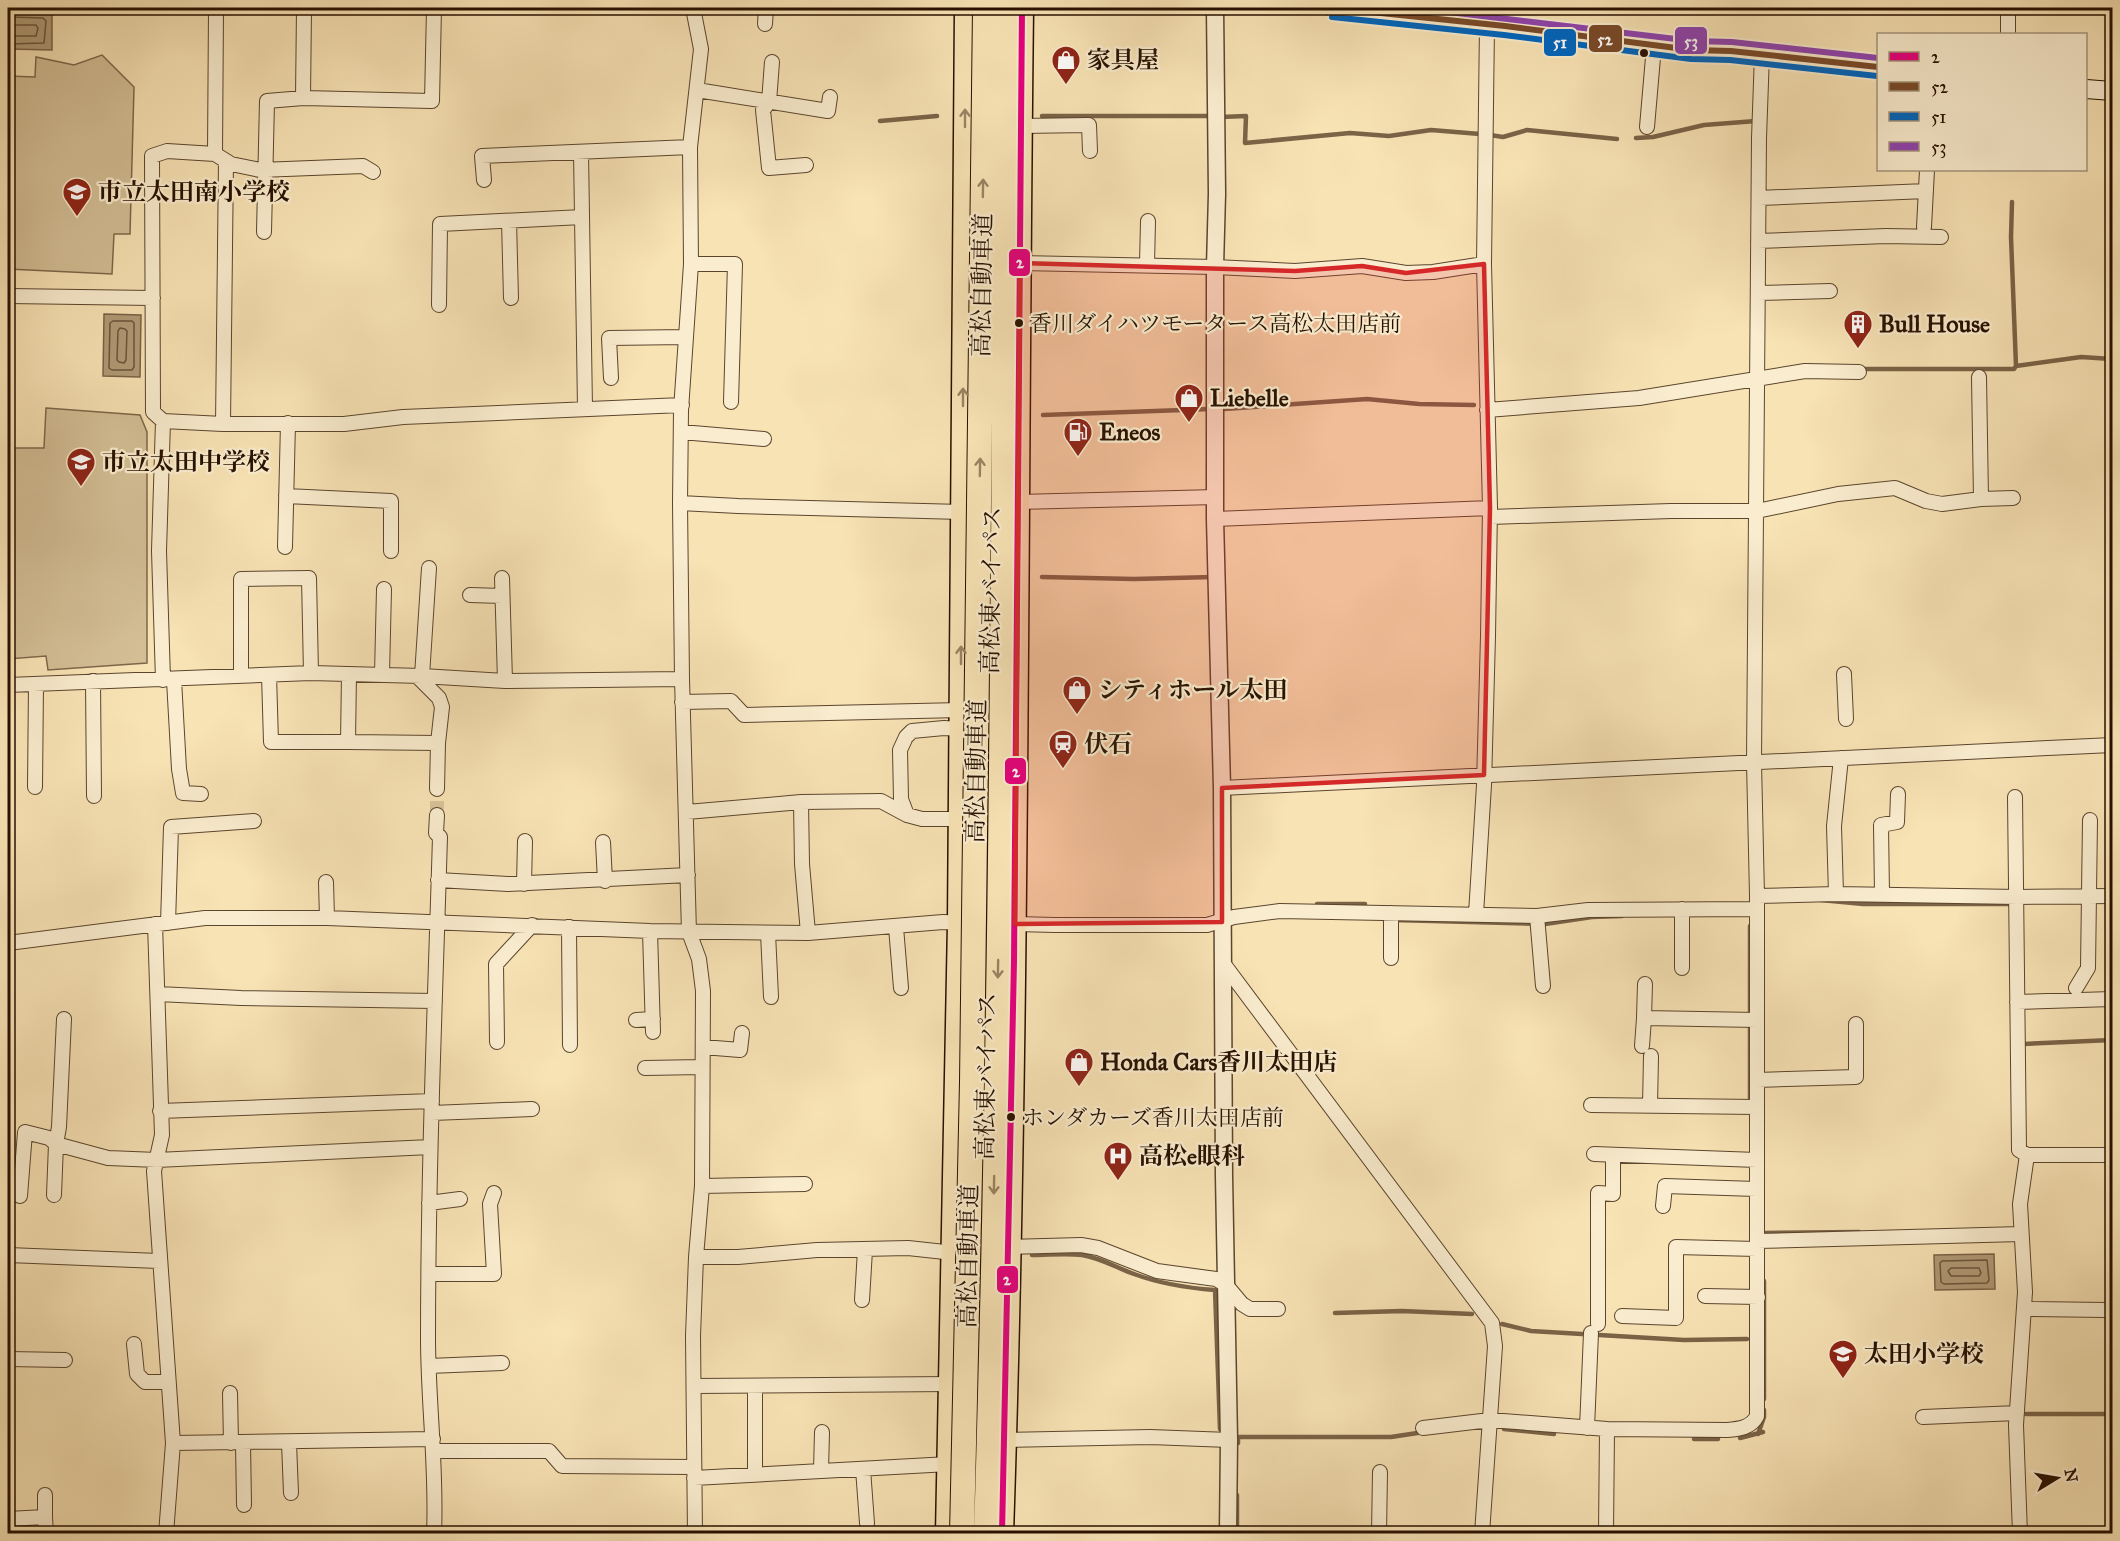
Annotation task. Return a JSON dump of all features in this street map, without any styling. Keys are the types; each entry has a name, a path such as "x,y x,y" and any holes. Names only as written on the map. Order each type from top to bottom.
{"highway":[{"name":"高松東バイパス","path":"947,1533 960,923 966,8"},
{"name":"高松自動車道","path":"962,1533 972,1082 985,8"},
{"name":"高松自動車道","path":"986,1533 997,1059 1006,376 1007,8"},
{"name":"高松東バイパス","path":"1002,1533 1010,1247 1015,924 1022,8"}],"main road":[{"path":"1333,8 1654,45 1877,67"},
{"path":"2087,89 2112,91"}],"street":[{"path":"216,8 221,158 223,424"},
{"path":"303,98 304,8"},
{"path":"264,232 267,101 303,98 432,101 434,8"},
{"path":"693,8 701,49 690,147 691,264 682,405 680,503 682,702 689,932 699,959 703,992 702,1186 696,1257 694,1386 695,1533"},
{"path":"765,24 766,8"},
{"path":"1215,8 1218,194 1215,267 1215,519 1222,788 1228,1533"},
{"path":"2008,8 2008,33"},
{"path":"1476,914 1484,775 1490,512 1484,264 1487,25"},
{"path":"1647,128 1654,45"},
{"path":"1423,1428 1490,1420 1607,1429 1727,1430 1745,1428 1755,1421 1759,1410 1754,762 1759,138 1762,54"},
{"path":"772,62 769,102 763,110 769,168 806,165"},
{"path":"697,90 828,111 830,97"},
{"path":"1021,126 1089,125 1090,150"},
{"path":"484,180 482,156 690,147"},
{"path":"373,172 363,166 266,170 231,164 221,158 167,151 152,156 153,412 163,421 223,424 344,424 403,417 682,405"},
{"path":"581,152 585,408"},
{"path":"1924,227 1927,171"},
{"path":"1759,198 1926,190"},
{"path":"439,305 440,224 582,217"},
{"path":"509,220 511,298"},
{"path":"1147,264 1148,221"},
{"path":"1758,241 1886,236 1941,237"},
{"path":"1020,263 1147,264 1309,271 1362,266 1406,273 1484,264"},
{"path":"691,264 735,264 731,402"},
{"path":"1758,293 1830,291"},
{"path":"8,296 153,298"},
{"path":"611,378 609,338 686,337"},
{"path":"1487,410 1639,398 1805,371 1859,372"},
{"path":"1979,377 1981,499"},
{"path":"163,421 159,551 168,680 183,793 201,794"},
{"path":"285,547 288,423"},
{"path":"681,432 764,439"},
{"path":"1215,519 1490,512 1756,511 1838,494 1895,488 1926,501 1942,504 2013,498"},
{"path":"286,496 391,501 391,551"},
{"path":"1018,502 1215,496"},
{"path":"680,503 962,512"},
{"path":"429,568 420,676 439,698 442,707 438,743 438,789"},
{"path":"241,676 241,579 309,578 312,673"},
{"path":"501,578 505,681"},
{"path":"382,674 384,589"},
{"path":"470,595 502,596"},
{"path":"8,685 312,673 382,674 505,681 682,679"},
{"path":"348,742 349,674"},
{"path":"1844,674 1846,719"},
{"path":"269,675 271,742 438,743"},
{"path":"93,681 94,796"},
{"path":"35,787 36,684"},
{"path":"682,702 731,700 744,715 961,719"},
{"path":"907,815 901,799 900,750 902,743 912,731 944,728 961,719"},
{"path":"1222,788 2112,746"},
{"path":"1836,894 1834,826 1841,758"},
{"path":"1882,894 1881,825 1898,822 1898,794"},
{"path":"2015,797 2018,897 2019,1150 2027,1155 2112,1155"},
{"path":"687,812 801,802 880,801 907,815 922,819 960,819"},
{"path":"801,802 802,864 808,933"},
{"path":"434,1533 436,1498 429,1366 429,1203 440,837 436,833 437,814"},
{"path":"2076,988 2088,968 2090,820"},
{"path":"166,1533 173,1443 154,1171 162,1135 158,994 161,923 171,826 254,821"},
{"path":"524,884 525,841"},
{"path":"603,842 605,881"},
{"path":"438,880 524,884 688,875"},
{"path":"326,882 327,918"},
{"path":"8,943 205,918 327,918 650,931 808,933 943,922 1207,925 1234,917 1280,911 1537,916 1588,910 1682,909 1836,894 2112,896"},
{"path":"1682,909 1682,968"},
{"path":"1391,913 1391,958"},
{"path":"1537,916 1543,986"},
{"path":"497,1042 496,964 532,925"},
{"path":"568,927 570,1045"},
{"path":"896,927 901,988"},
{"path":"636,1020 653,1025 650,931"},
{"path":"768,933 771,997"},
{"path":"1223,963 1492,1323 1495,1346 1482,1533"},
{"path":"1645,984 1644,1018 1650,1106"},
{"path":"158,994 241,998 435,1001"},
{"path":"2017,1002 2112,999"},
{"path":"1644,1018 1757,1020"},
{"path":"54,1195 64,1019"},
{"path":"1756,1080 1856,1077 1856,1024"},
{"path":"703,1047 740,1050 742,1033"},
{"path":"645,1068 702,1067"},
{"path":"1591,1105 1757,1107"},
{"path":"160,1111 432,1107 532,1109"},
{"path":"16,1194 25,1132 49,1138 56,1144 108,1158 157,1160 430,1147"},
{"path":"1594,1155 1757,1160"},
{"path":"1587,1428 1594,1328 1598,1193 1613,1194 1613,1155"},
{"path":"2020,1533 2017,1413 2025,1292 2020,1204 2027,1155"},
{"path":"702,1186 805,1184"},
{"path":"1663,1206 1665,1186 1756,1189"},
{"path":"429,1274 495,1274 490,1204 495,1193"},
{"path":"429,1203 459,1199"},
{"path":"1622,1316 1676,1318 1676,1247 2021,1234"},
{"path":"1010,1247 1081,1245 1098,1248 1157,1271 1216,1279 1226,1285 1242,1304 1250,1309 1278,1309"},
{"path":"696,1257 738,1257 817,1250 908,1248 954,1253"},
{"path":"862,1300 865,1250"},
{"path":"8,1256 159,1261"},
{"path":"1705,1296 1758,1297"},
{"path":"2024,1309 2106,1310"},
{"path":"134,1344 137,1374 145,1383 168,1382"},
{"path":"8,1359 65,1360"},
{"path":"429,1366 502,1363"},
{"path":"694,1386 951,1384"},
{"path":"755,1387 755,1475"},
{"path":"230,1393 243,1505"},
{"path":"1923,1417 2017,1413"},
{"path":"1606,1533 1607,1429"},
{"path":"821,1471 822,1432"},
{"path":"1005,1440 1150,1437 1229,1440"},
{"path":"173,1443 433,1445 549,1451 562,1466 755,1475 949,1464"},
{"path":"289,1443 291,1493"},
{"path":"863,1469 867,1523"},
{"path":"1379,1533 1380,1472"},
{"path":"45,1495 46,1533"},
{"path":"8,1519 45,1517"}],"highlighted area":[{"path":"1020,263 1295,271 1362,266 1406,273 1484,264 1490,508 1484,775 1222,788 1222,922 1015,924"}],"shaded area":[{"name":"市立太田南小学校","path":"102,55 134,87 130,234 114,234 112,274 8,269 8,76 35,77 36,57 74,65"},
{"name":"市立太田中学校","path":"46,408 140,415 147,432 147,663 48,670 46,656 8,659 8,448 44,448"}],"water":[{"path":"8,12 52,12 52,50 8,49"},
{"path":"104,314 141,315 140,377 103,376"},
{"path":"1994,1254 1995,1289 1935,1290 1934,1255"}],"waterway":[{"path":"880,121 937,116"},
{"path":"1042,116 1210,116"},
{"path":"1221,117 1246,116 1245,143 1350,133 1389,136 1431,130 1480,134"},
{"path":"1636,138 1653,137 1704,125 1756,121"},
{"path":"1490,135 1503,137 1527,130 1617,139"},
{"path":"2012,202 2011,237 2016,366"},
{"path":"1860,369 2014,369 2016,366 2081,357 2112,359"},
{"path":"1224,409 1367,399 1419,404 1474,405"},
{"path":"1043,415 1211,409"},
{"path":"1042,577 1134,579 1213,577"},
{"path":"1821,900 1863,904 2009,904"},
{"path":"1317,904 1365,904"},
{"path":"1394,920 1545,924 1592,917 1622,916"},
{"path":"1750,926 1750,1099"},
{"path":"2023,1047 2023,1044 2112,1040"},
{"path":"1763,1237 1763,1233 1859,1232"},
{"path":"1032,1255 1082,1255 1154,1280 1184,1287 1215,1290 1220,1429"},
{"path":"1764,1281 1764,1399"},
{"path":"1335,1313 1402,1311 1472,1314"},
{"path":"1502,1324 1531,1331 1684,1340 1747,1339"},
{"path":"1758,1434 1764,1410"},
{"path":"2026,1414 2112,1414"},
{"path":"1504,1429 1554,1434"},
{"path":"1238,1443 1238,1437 1391,1437 1424,1432"},
{"path":"1740,1438 1763,1432"},
{"path":"1694,1439 1718,1439"},
{"path":"1237,1495 1237,1534"}],"tunnel":[{"path":"437,789 437,815"}],"transit line":[{"name":"2","path":"1002,1534 1014,961 1022,8"},
{"name":"52","path":"1333,8 1505,26 1692,50 1731,51 1877,67"},
{"name":"53","path":"1415,8 1693,41 1732,42 1877,58"},
{"name":"51","path":"1332,17 1504,35 1691,59 1730,60 1877,76"}],"place":[{"name":"家具屋","path":"1066,86"},
{"name":"市立太田南小学校","path":"77,218"},
{"name":"香川ダイハツモータース高松太田店前","path":"1019,323"},
{"name":"Bull House","path":"1858,350"},
{"name":"Liebelle","path":"1189,424"},
{"name":"Eneos","path":"1078,458"},
{"name":"市立太田中学校","path":"81,488"},
{"name":"シティホール太田","path":"1077,716"},
{"name":"伏石","path":"1063,770"},
{"name":"Honda Cars香川太田店","path":"1079,1088"},
{"name":"ホンダカーズ香川太田店前","path":"1011,1117"},
{"name":"高松e眼科","path":"1118,1182"},
{"name":"太田小学校","path":"1843,1380"}]}
